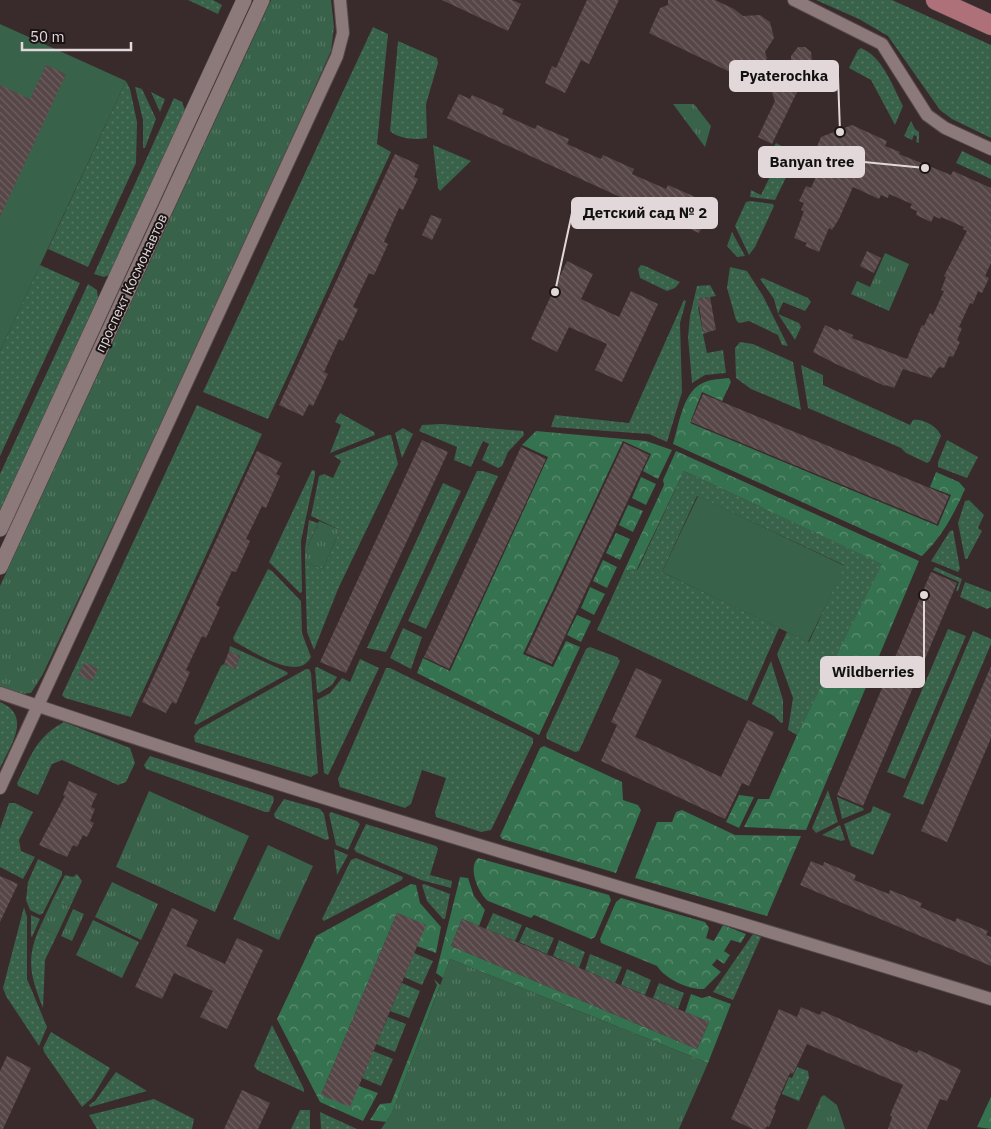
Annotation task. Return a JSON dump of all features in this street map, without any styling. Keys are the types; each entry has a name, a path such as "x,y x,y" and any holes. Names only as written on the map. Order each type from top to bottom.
{"main road":[{"path":"936,0 991,25"}],"street":[{"name":"проспект Космонавтов","path":"0,529 244,0"},
{"name":"проспект Космонавтов","path":"0,567 262,0"},
{"path":"0,788 337,56 343,34 340,0"},
{"path":"794,0 882,44 927,114 945,128 991,149"},
{"path":"0,693 469,843 766,929 991,999"}],"green space":[{"path":"188,0 213,0 222,5 218,14"},
{"path":"271,0 331,0 334,27 331,51 224,290 43,674 31,693 21,694 0,687 0,586"},
{"path":"816,0 892,0 991,45 991,138 952,119 940,110 888,36 859,19"},
{"path":"0,24 126,81 0,351"},
{"path":"373,27 388,34 377,144 391,152 268,419 203,392"},
{"path":"398,41 437,58 438,63 426,104 427,138 407,138 398,136 390,131"},
{"path":"861,48 869,52 881,65 903,106 895,125 871,80 849,68 858,50"},
{"path":"126,81 130,89 137,122 136,163 88,267 48,249"},
{"path":"135,87 142,89 156,119 145,148 143,148 143,120"},
{"path":"151,92 165,99 160,112"},
{"path":"174,98 182,102 185,110 109,275 104,277 94,274"},
{"path":"673,104 694,104 711,126 705,147"},
{"path":"911,121 919,132 919,143 916,142 917,137 914,135 912,140 904,136"},
{"path":"776,143 785,148 795,159 775,200 750,197 751,190 761,195 780,156 772,151"},
{"path":"433,145 471,161 440,191 438,188"},
{"path":"962,151 991,165 991,179 956,163"},
{"path":"746,202 773,204 774,206 755,247 749,255 735,226"},
{"path":"732,232 745,256 737,257 727,246"},
{"path":"885,253 909,264 889,311 851,294 857,281 870,287"},
{"path":"40,265 80,283 0,456 0,351"},
{"path":"641,265 680,282 675,288 667,291 640,278 638,269"},
{"path":"730,267 747,271 763,296 788,346 782,345 778,335 749,321 739,323 736,320 727,288"},
{"path":"763,278 808,298 811,302 805,311 783,302 778,314 774,299 760,279"},
{"path":"88,284 97,290 98,298 0,511 0,474"},
{"path":"710,285 716,296 698,299 711,304 698,307 703,332 716,329 703,334 707,353 723,350 726,373 705,375 692,383 688,337 690,316 697,286"},
{"path":"684,300 686,301 680,323 682,392 667,442 649,434 551,427 555,415 629,423"},
{"path":"778,314 799,323 801,327 795,340"},
{"path":"740,342 753,344 793,362 801,410 751,389 736,378 735,348"},
{"path":"801,365 823,375 823,385 910,425 913,420 917,420 934,426 941,436 930,461 927,463 906,453 901,448 808,408"},
{"path":"729,378 731,382 722,401 702,392 690,423 938,526 951,495 930,487 936,472 959,482 965,489 952,516 936,541 922,556 673,444 683,408 692,392 705,382"},
{"path":"197,405 262,434 131,717 65,698 62,695"},
{"path":"340,413 374,432 375,435 330,453 341,425 335,422"},
{"path":"442,424 523,431 524,435 508,452 502,466 498,468 482,460 489,444 483,441 471,467 454,460 457,447 419,431 422,425"},
{"path":"403,428 413,434 402,458 395,433"},
{"path":"536,431 646,441 672,450 658,479 643,471 651,454 623,441 523,654 553,667 566,641 580,647 539,735 417,673 423,658 450,671 548,457 522,445"},
{"path":"391,435 398,464 338,589 314,650 307,632 305,562 323,569 340,530 311,516 319,476 324,474 333,478 341,461 334,456"},
{"path":"947,440 978,457 967,478 938,467 938,462"},
{"path":"676,451 919,561 806,830 744,827 758,799 769,799 797,735 882,564 684,471 637,569 624,571 664,485 663,480"},
{"path":"312,470 315,471 315,475 301,541 302,592 300,593 269,562"},
{"path":"477,471 498,476 426,629 408,621"},
{"path":"684,471 883,564 797,735 788,730 793,698 777,654 787,632 809,642 844,565 697,496 662,572 779,628 747,701 597,630 624,571 638,569"},
{"path":"641,477 656,484 646,505 632,498"},
{"path":"443,483 461,491 386,652 367,648"},
{"path":"698,496 845,566 808,642 662,572"},
{"path":"969,500 984,515 978,528 982,531 967,559 965,559 958,523 965,501"},
{"path":"628,505 643,511 633,532 619,525"},
{"path":"309,520 318,523 305,553 305,549"},
{"path":"319,521 340,530 323,569 305,562 305,553"},
{"path":"953,530 960,569 958,572 931,561 950,531"},
{"path":"616,533 630,539 620,560 606,553"},
{"path":"603,560 617,567 607,588 593,581"},
{"path":"935,567 962,579 958,591 956,591 959,582 933,570"},
{"path":"268,569 301,601 302,633 311,657 305,664 296,667 275,663 235,642 233,638"},
{"path":"965,582 991,592 991,607 987,609 960,597"},
{"path":"590,587 605,594 594,615 581,608"},
{"path":"577,615 591,621 581,642 567,635"},
{"path":"403,628 422,637 411,669 390,658"},
{"path":"948,629 966,636 905,779 887,772"},
{"path":"973,631 991,639 991,644 923,805 903,797"},
{"path":"230,646 288,674 196,725 194,723 221,666 224,664 235,669 240,656 229,651"},
{"path":"590,647 617,657 620,661 579,751 575,752 547,739 546,735 586,649"},
{"path":"360,659 379,668 328,775 324,773 317,700 330,693 342,678 350,682"},
{"path":"771,661 783,700 783,722 781,723 774,716 752,704"},
{"path":"317,667 337,677 332,685 319,693 317,692 315,668"},
{"path":"386,668 390,668 533,738 533,743 491,830 481,832 436,817 435,812 446,778 422,770 411,804 405,808 340,787 338,779"},
{"path":"309,669 311,673 318,773 311,777 195,742 194,736 199,729"},
{"path":"0,702 10,708 15,715 17,723 13,741 0,768"},
{"path":"64,722 130,748 135,763 126,782 118,785 62,760 52,764 38,795 18,786 17,783 35,748 47,734"},
{"path":"544,746 622,782 623,800 638,805 641,810 616,873 502,839 500,836 540,748"},
{"path":"150,756 273,796 274,800 269,812 265,812 146,769 144,765"},
{"path":"828,790 838,822 816,833 812,828"},
{"path":"149,791 249,836 215,912 116,867"},
{"path":"739,795 754,797 739,828 726,822"},
{"path":"837,797 863,808 864,810 842,819"},
{"path":"284,799 320,809 324,814 329,839 326,840 275,818 274,814"},
{"path":"9,803 15,803 33,812 19,840 21,851 35,857 23,879 0,867 0,829"},
{"path":"873,806 891,814 873,855 851,846 844,824 871,812"},
{"path":"682,810 735,835 801,836 767,916 635,878 657,822 672,822 676,812"},
{"path":"331,812 357,821 360,824 348,850 336,845 329,814"},
{"path":"366,824 436,846 438,849 430,875 452,881 451,888 421,880 356,852 354,849"},
{"path":"840,825 845,840 841,841 822,835"},
{"path":"268,845 313,866 279,940 233,919"},
{"path":"334,849 348,855 337,875"},
{"path":"356,858 403,877 402,880 324,921 322,919 351,860"},
{"path":"478,858 609,895 611,900 595,937 591,939 534,915 531,918 488,901 481,893 474,874 475,862"},
{"path":"38,859 62,871 62,875 43,913 40,915 30,910 26,900 28,882"},
{"path":"77,874 82,881 70,907 53,899 65,875 73,877"},
{"path":"460,877 468,878 474,896 485,910 479,926 462,919 451,946 697,1049 709,1022 685,1012 691,994 702,998 709,996 731,1004 708,1063 450,959 443,978 436,973"},
{"path":"112,882 158,904 141,940 95,917"},
{"path":"411,884 416,885 420,903 441,927 436,953 417,946 425,925 397,913 321,1095 359,1086 378,1093 363,1121 320,1102 277,1019 316,936"},
{"path":"424,884 450,894 445,919 427,901 422,885"},
{"path":"621,898 705,922 709,928 706,938 714,941 723,925 746,934 741,943 731,940 724,951 730,955 724,964 717,959 712,965 721,972 704,989 691,988 671,979 657,966 601,943 600,939 616,902"},
{"path":"53,899 70,907 57,935 40,927"},
{"path":"24,907 27,917 27,979 47,1027 39,1046 6,996 3,988"},
{"path":"73,909 84,914 72,941 61,936"},
{"path":"493,913 522,925 515,941 486,929"},
{"path":"31,915 40,919 32,937 31,936"},
{"path":"93,920 139,942 122,978 76,955"},
{"path":"40,927 57,935 45,960 43,1008 35,987 31,968 32,949"},
{"path":"526,927 554,938 547,954 519,942"},
{"path":"753,934 761,937 733,1000 713,992"},
{"path":"559,940 585,952 579,968 553,956"},
{"path":"414,953 433,961 422,985 404,977"},
{"path":"590,954 622,967 615,983 585,970"},
{"path":"450,959 708,1063 679,1129 381,1129 392,1113"},
{"path":"627,969 651,980 645,995 621,985"},
{"path":"434,979 440,985 392,1113 386,1122 370,1120 380,1104 391,1103 437,985"},
{"path":"402,983 420,991 409,1018 390,1011"},
{"path":"659,983 684,993 678,1009 653,998"},
{"path":"388,1017 406,1024 395,1052 376,1044"},
{"path":"272,1025 304,1092 257,1070 254,1066"},
{"path":"51,1032 110,1068 92,1098 82,1107 44,1052 43,1048"},
{"path":"373,1051 393,1059 381,1086 362,1078"},
{"path":"797,1067 808,1071 809,1078 799,1101 782,1094 789,1077 792,1078"},
{"path":"116,1072 147,1091 90,1107 89,1105 95,1101"},
{"path":"824,1095 837,1105 845,1129 807,1129 821,1097"},
{"path":"991,1097 991,1129 977,1127"},
{"path":"154,1099 194,1119 192,1129 97,1129 89,1115"},
{"path":"300,1110 310,1110 310,1129 291,1129"},
{"path":"320,1112 357,1129 321,1129"}],"building":[{"path":"442,0 512,0 521,4 508,31"},
{"path":"587,0 619,0 589,64 581,60 565,93 545,83 552,66 556,68"},
{"path":"668,0 715,0 734,9 743,16 760,15 770,22 774,38 765,52 767,58 755,84 649,33 660,8 668,5"},
{"path":"798,47 805,47 811,52 812,61 772,144 758,137 775,101 766,76 791,65 791,56"},
{"path":"46,65 66,74 0,217 0,85 30,99"},
{"path":"459,94 470,99 472,95 504,109 502,114 535,129 537,125 569,139 567,144 601,159 603,155 634,169 632,174 666,189 668,185 700,199 698,204 710,209 699,233 447,118"},
{"path":"852,125 887,141 885,146 900,152 899,154 951,175 953,171 991,188 991,263 985,276 989,278 982,293 978,291 973,304 970,303 959,327 962,328 957,340 960,342 953,357 949,356 944,368 939,367 931,378 903,369 894,388 885,386 813,352 825,325 853,335 852,338 907,359 922,325 924,326 930,313 933,315 944,291 941,290 946,277 944,276 967,231 963,229 964,227 941,217 940,219 934,216 931,222 916,215 917,211 910,208 912,204 889,194 888,198 881,195 879,199 853,187 839,219 832,230 829,228 819,252 805,246 807,243 794,238 804,211 801,210 804,203 799,201 806,186 811,188 822,163 812,158 821,137"},
{"path":"395,154 419,165 414,177 418,179 403,210 399,208 384,242 388,244 374,275 369,273 353,307 358,309 343,341 339,339 324,372 328,374 313,406 309,404 303,416 279,405"},
{"path":"431,215 442,219 432,240 422,235"},
{"path":"867,251 881,258 874,273 860,266"},
{"path":"567,261 593,274 581,299 619,317 631,291 658,304 622,382 595,370 607,344 569,327 557,352 531,339"},
{"path":"710,297 716,330 703,332 698,299"},
{"path":"703,394 949,496 937,524 691,422"},
{"path":"422,440 448,452 346,673 320,662"},
{"path":"624,443 649,455 552,664 526,653"},
{"path":"521,447 546,459 449,669 424,657"},
{"path":"257,451 282,463 276,474 280,476 266,508 262,506 246,539 250,541 236,572 232,571 216,605 220,607 206,638 202,636 186,670 190,672 176,704 172,702 166,713 142,702"},
{"path":"931,572 957,583 863,806 837,795"},
{"path":"229,651 240,656 235,669 224,664"},
{"path":"85,662 98,669 92,681 78,675"},
{"path":"991,666 991,738 947,842 921,831"},
{"path":"636,668 662,680 635,737 721,777 748,720 774,732 749,786 742,783 725,819 601,761 617,725 611,722"},
{"path":"69,781 97,794 91,807 95,809 90,821 94,823 87,837 83,835 77,847 73,845 67,857 39,845 65,796 63,795"},
{"path":"811,861 823,866 824,862 856,875 854,880 889,894 890,890 922,903 920,907 955,922 957,918 988,931 986,935 991,937 991,966 800,885"},
{"path":"0,876 18,884 0,922"},
{"path":"172,908 198,920 186,946 225,964 237,938 263,950 227,1029 200,1017 213,991 174,973 162,999 135,987"},
{"path":"397,913 426,925 350,1107 321,1095"},
{"path":"462,919 709,1022 697,1049 451,946"},
{"path":"801,1007 820,1015 822,1011 917,1053 919,1050 961,1070 947,1101 940,1099 927,1129 888,1129 892,1117 890,1115 903,1085 807,1044 793,1074 790,1073 774,1109 776,1110 769,1127 753,1129 731,1119 779,1009 797,1017"},
{"path":"7,1056 31,1068 3,1129 0,1129 0,1071"},
{"path":"242,1090 270,1103 258,1129 224,1129"}],"place":[{"name":"Pyaterochka","path":"840,132"},
{"name":"Banyan tree","path":"925,168"},
{"name":"Детский сад № 2","path":"555,292"},
{"name":"Wildberries","path":"924,595"}]}
